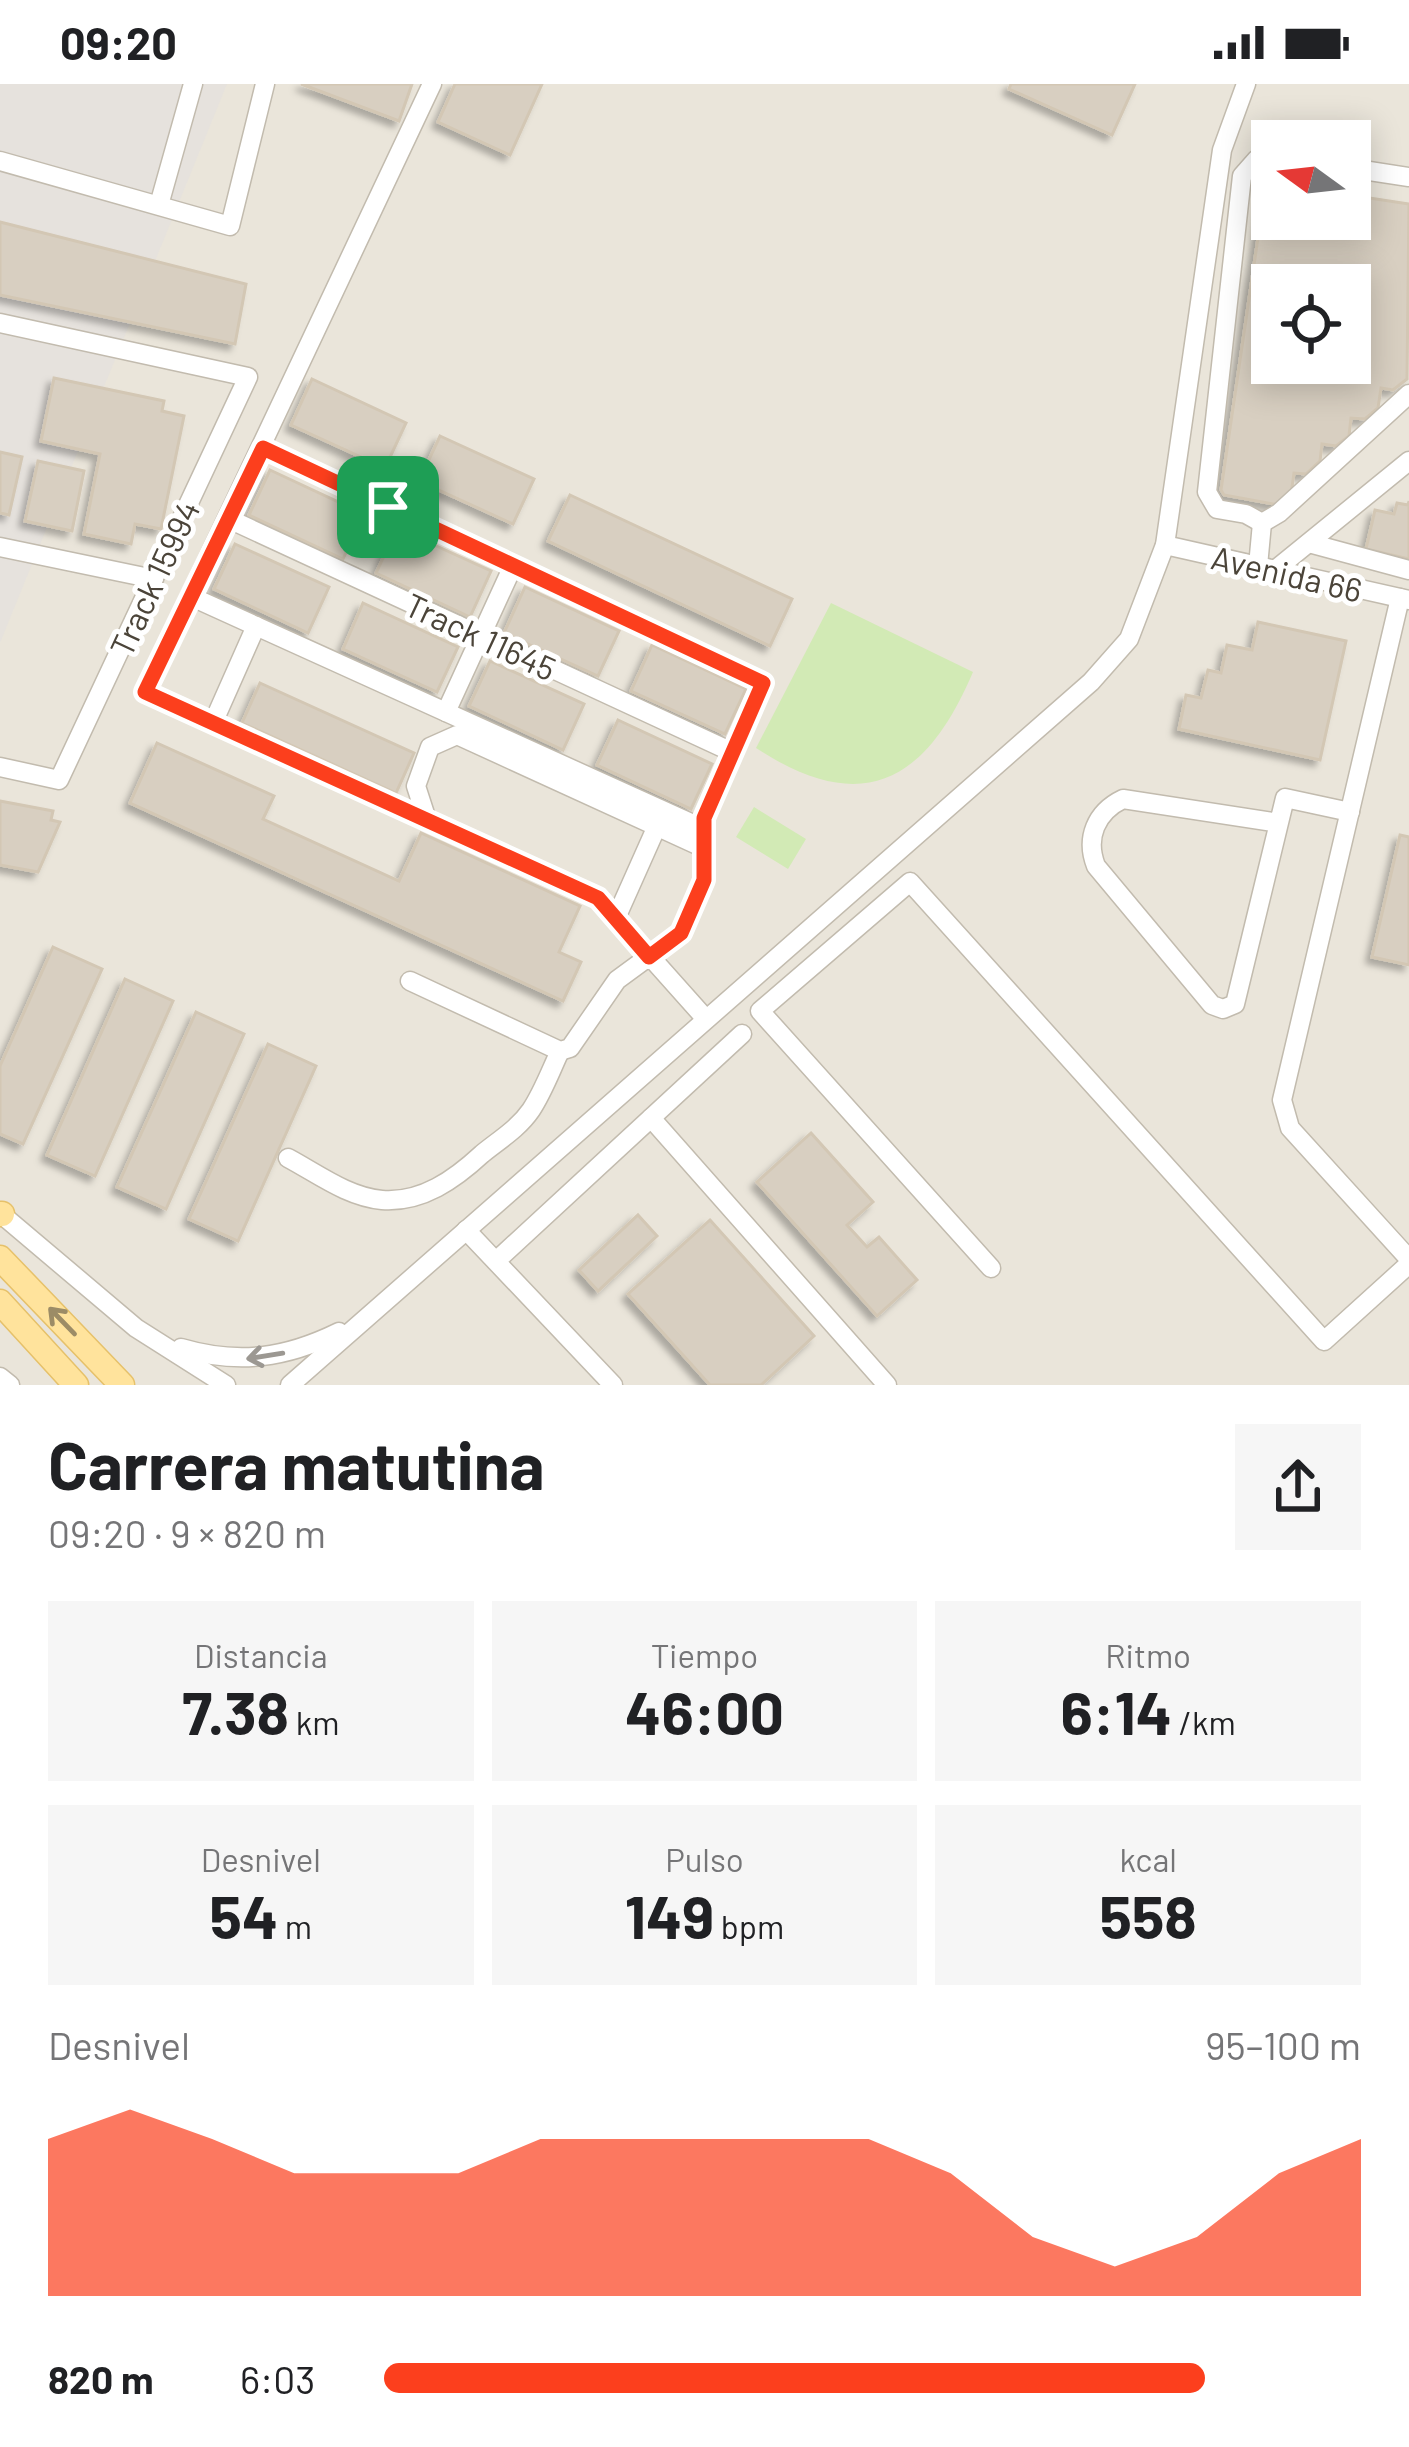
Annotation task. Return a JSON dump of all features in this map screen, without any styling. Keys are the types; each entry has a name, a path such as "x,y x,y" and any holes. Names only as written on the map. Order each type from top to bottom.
{"main road":[{"path":"0,1258 122,1385"},
{"path":"0,1302 76,1385"}],"street":[{"path":"159,206 193,84"},
{"path":"0,161 230,226 265,84"},
{"path":"432,84 145,692 598,898 705,1018"},
{"path":"290,1385 1091,682 1129,639 1165,545 1222,150 1246,84"},
{"path":"1251,166 1242,176 1207,492 1217,509 1246,514 1262,523"},
{"path":"1371,171 1409,177"},
{"name":"Track 15994","path":"0,323 248,377 59,780 0,767"},
{"path":"1262,523 1409,394"},
{"path":"263,448 763,683 704,818 704,880 681,933 616,980 571,1048 560,1051 410,981"},
{"path":"1262,523 1267,568 1309,543 1407,464"},
{"name":"Track 11645","path":"229,519 732,752"},
{"path":"1309,543 1409,569"},
{"name":"Avenida 66","path":"1165,545 1404,599"},
{"path":"0,547 154,579"},
{"path":"446,712 513,566"},
{"path":"192,597 446,712 704,839"},
{"path":"992,1268 760,1011 910,882 1324,1341 1409,1262 1290,1128 1282,1100 1404,599"},
{"path":"213,723 256,626"},
{"path":"427,820 416,786 430,747 457,735 657,826 704,839"},
{"path":"1279,824 1123,800 1097,820 1091,839 1096,866 1212,1005 1223,1010 1235,1004 1279,824 1285,799 1350,812"},
{"path":"616,918 657,826"},
{"path":"496,1261 742,1034"},
{"path":"288,1158 364,1197 407,1198 442,1186 522,1123 560,1051"},
{"path":"651,1118 887,1385"},
{"path":"1,1214 136,1328 226,1385"},
{"path":"466,1230 613,1385"},
{"path":"159,1342 239,1360 274,1357 313,1345 365,1319"},
{"path":"0,1377 10,1385"}],"shaded area":[{"path":"0,84 1409,84 1409,1385 0,1385"},
{"path":"0,84 227,84 0,643"}],"green space":[{"path":"831,603 973,672 934,740 912,763 887,778 859,784 828,781 756,748"},
{"path":"754,807 806,839 788,869 736,837"}],"building":[{"path":"301,84 412,84 399,121"},
{"path":"455,84 542,84 510,155 438,122"},
{"path":"1011,84 1135,84 1112,135 1009,89"},
{"path":"1371,198 1409,204 1407,379 1393,390 1381,388 1378,408 1365,419 1351,418 1349,436 1336,446 1322,444 1320,461 1306,474 1294,473 1290,501 1284,506 1224,495 1221,490 1251,285 1251,384 1371,384 1371,264 1254,264 1258,240 1371,240"},
{"path":"0,222 246,284 235,344 0,295"},
{"path":"54,378 164,401 162,411 184,416 161,529 135,524 131,544 84,534 100,454 41,441"},
{"path":"312,379 406,423 385,468 291,425"},
{"path":"440,436 534,479 513,524 419,481"},
{"path":"0,452 22,457 9,515 0,513"},
{"path":"38,461 84,471 72,531 25,521"},
{"path":"270,470 364,514 343,559 249,515"},
{"path":"570,495 792,599 770,646 548,541"},
{"path":"1409,501 1409,559 1366,549 1375,510 1394,514 1397,503 1408,505"},
{"path":"397,528 491,571 470,617 376,573"},
{"path":"235,544 329,587 308,633 214,589"},
{"path":"525,587 619,631 598,676 504,633"},
{"path":"363,603 458,647 437,692 343,649"},
{"path":"1258,622 1346,641 1320,760 1179,729 1186,695 1201,698 1208,670 1221,673 1227,645 1252,650"},
{"path":"652,645 746,689 725,734 631,691"},
{"path":"490,661 584,704 563,750 469,706"},
{"path":"260,683 414,753 396,793 242,723"},
{"path":"618,720 712,764 691,809 597,765"},
{"path":"157,743 274,796 263,819 399,881 421,833 580,906 559,952 581,962 563,1001 130,803"},
{"path":"0,801 53,811 51,820 60,822 38,872 0,865"},
{"path":"1400,835 1409,837 1409,965 1372,957"},
{"path":"53,947 102,969 23,1144 0,1134 0,1066"},
{"path":"125,979 173,1001 95,1176 47,1155"},
{"path":"196,1012 244,1034 166,1209 117,1187"},
{"path":"268,1044 316,1066 238,1241 189,1219"},
{"path":"811,1133 873,1202 847,1225 867,1247 879,1237 917,1280 877,1316 757,1182"},
{"path":"638,1215 657,1236 598,1291 579,1270"},
{"path":"710,1220 814,1336 761,1385 710,1385 628,1294"}],"route":[{"path":"263,448 388,507 763,683 704,818 704,880 681,933 649,957 598,898 145,692 263,448"}]}
